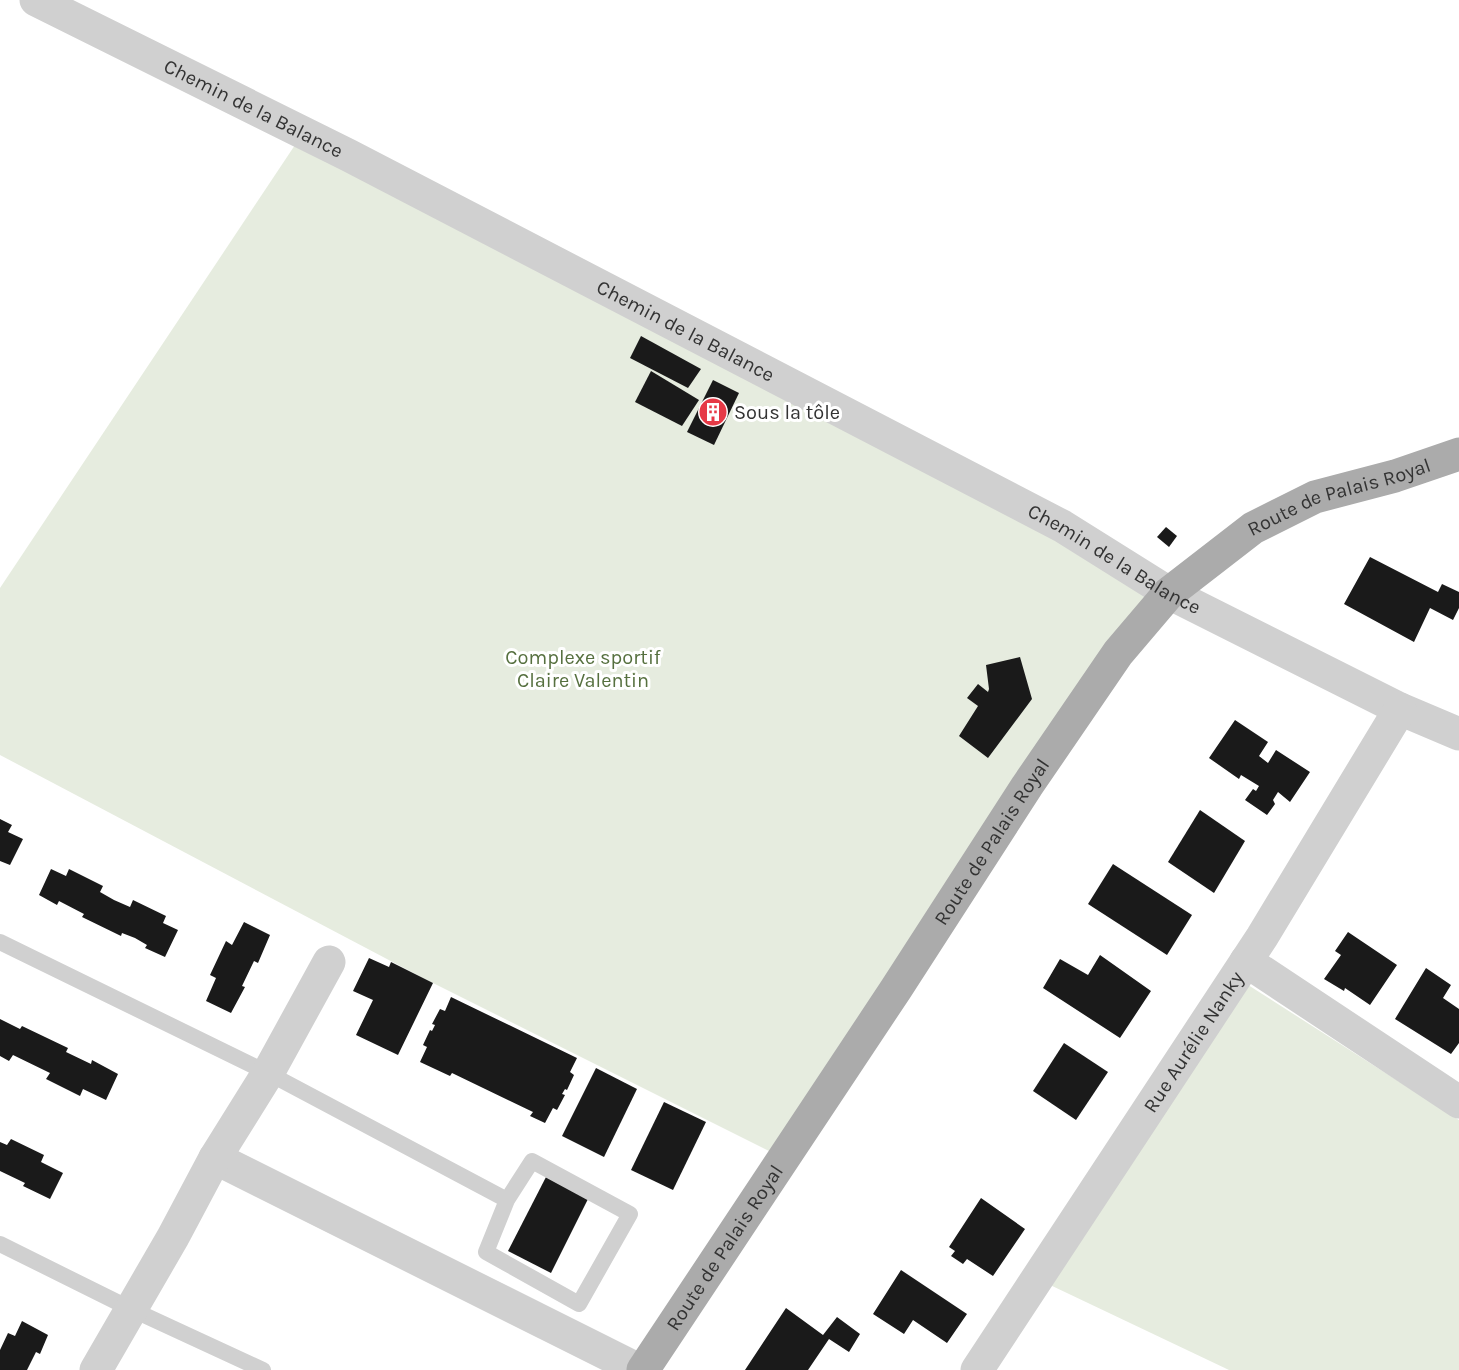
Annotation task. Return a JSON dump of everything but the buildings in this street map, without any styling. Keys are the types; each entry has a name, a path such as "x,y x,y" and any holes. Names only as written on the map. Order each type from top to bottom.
{"main road":[{"name":"Route de Palais Royal","path":"641,1370 896,989 1027,786 1118,653 1169,593 1254,528 1315,497 1395,476 1459,454"}],"street":[{"name":"Chemin de la Balance","path":"36,0 348,155 1051,520 1169,593 1400,709 1459,734"},
{"name":"Rue Aurélie Nanky","path":"978,1370 1246,961 1400,709"},
{"path":"1246,961 1459,1102"},
{"path":"96,1370 215,1158 268,1073 329,962"},
{"path":"215,1158 641,1370"}],"lane":[{"path":"0,942 268,1073 507,1200"},
{"path":"532,1161 630,1214 579,1304 486,1252 507,1200 532,1161"},
{"path":"0,1244 131,1309 263,1370"}],"green space":[{"name":"Complexe sportif Claire Valentin","path":"303,133 1169,593 783,1158 423,978 0,755 0,588"},
{"path":"1245,983 1459,1120 1459,1370 1229,1370 1048,1284"}],"place":[{"name":"Sous la tôle","path":"713,412"}]}
